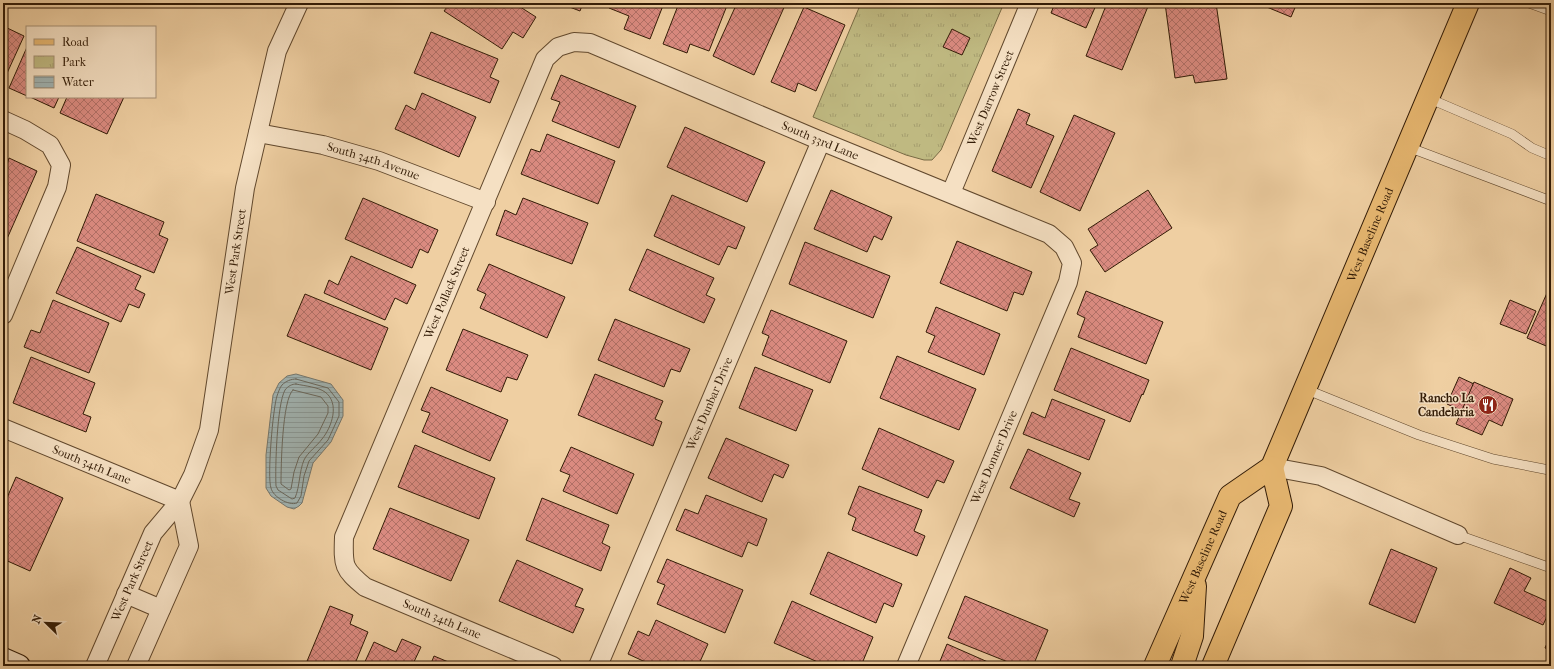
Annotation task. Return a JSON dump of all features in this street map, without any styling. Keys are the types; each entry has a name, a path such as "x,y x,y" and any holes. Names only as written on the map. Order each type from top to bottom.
{"main road":[{"name":"West Baseline Road","path":"1155,666 1230,496 1272,467 1468,3"},
{"path":"1213,666 1281,506 1272,467"},
{"path":"1182,666 1192,636 1196,571"},
{"path":"3,659 19,666"}],"street":[{"name":"West Park Street","path":"95,666 153,533 180,501 193,475 209,430 245,188 277,51 299,3"},
{"name":"West Darrow Street","path":"951,193 1030,3"},
{"name":"South 33rd Lane","path":"574,42 590,43 821,141 1049,234 1064,247"},
{"name":"West Pollack Street","path":"343,559 344,537 545,59 558,47 574,42"},
{"path":"3,120 25,130 50,145 62,165 57,187 3,315"},
{"name":"South 34th Avenue","path":"258,133 323,145 379,161 486,202"},
{"name":"West Dunbar Drive","path":"598,666 821,141"},
{"name":"West Donner Drive","path":"906,666 1068,282 1072,262 1064,247"},
{"name":"South 34th Lane","path":"3,428 180,501"},
{"path":"1272,467 1321,476 1458,535"},
{"path":"136,666 189,546 180,501"},
{"name":"South 34th Lane","path":"343,559 350,574 365,587 553,666"},
{"path":"126,594 161,609"}],"lane":[{"path":"1529,3 1551,11"},
{"path":"1428,98 1512,134 1532,148 1551,156"},
{"path":"1408,147 1551,201"},
{"path":"1305,389 1419,435 1486,457 1549,470"},
{"path":"1458,535 1551,568"}],"green space":[{"path":"861,3 1004,3 941,150 932,160 924,160 906,155 813,117"}],"water":[{"path":"296,374 331,384 343,400 343,416 331,442 313,463 302,503 294,509 287,507 271,496 266,488 266,455 273,395 279,383 287,376"}],"building":[{"path":"450,3 514,3 536,17 523,38 513,32 502,49 444,11"},
{"path":"559,3 583,3 580,11"},
{"path":"612,3 664,3 650,39 624,29 629,16 609,8"},
{"path":"679,3 728,3 709,51 690,44 687,53 663,44"},
{"path":"737,3 786,3 754,75 713,56"},
{"path":"1055,3 1097,3 1086,28 1051,13"},
{"path":"1107,3 1149,4 1122,70 1086,56"},
{"path":"1165,3 1216,3 1227,79 1195,83 1193,75 1175,78"},
{"path":"1257,3 1297,3 1291,17"},
{"path":"804,7 845,25 816,91 798,83 795,92 771,82"},
{"path":"3,26 24,36 3,82"},
{"path":"952,29 970,38 962,55 943,47"},
{"path":"431,32 498,59 490,77 499,81 490,103 414,73"},
{"path":"26,49 26,96 9,88"},
{"path":"561,75 636,106 619,148 552,121 560,102 551,99"},
{"path":"422,93 476,117 459,157 395,129 406,105 415,110"},
{"path":"32,98 59,98 54,108"},
{"path":"67,98 124,98 107,134 60,113"},
{"path":"1018,109 1030,114 1026,124 1054,136 1031,188 992,171"},
{"path":"1074,115 1115,133 1080,211 1040,192"},
{"path":"685,127 765,162 747,202 667,167"},
{"path":"547,134 615,161 598,204 521,174 531,149 540,152"},
{"path":"9,158 37,171 6,241 3,240 3,164 7,165"},
{"path":"831,190 892,217 882,240 874,236 867,252 814,229"},
{"path":"1148,190 1172,228 1105,272 1090,250 1098,245 1088,229"},
{"path":"96,194 164,222 159,235 168,239 154,273 77,241"},
{"path":"672,195 745,227 736,249 728,246 719,265 654,236"},
{"path":"363,198 438,230 428,253 420,249 412,268 345,239"},
{"path":"523,198 588,223 572,264 496,235 505,210 516,215"},
{"path":"957,241 1032,272 1023,295 1014,292 1007,311 940,283"},
{"path":"805,242 890,276 873,318 789,284"},
{"path":"77,247 141,276 135,289 145,294 139,308 129,304 121,322 56,293"},
{"path":"647,249 714,278 706,295 715,299 704,323 629,290"},
{"path":"351,256 416,285 407,304 395,298 385,320 324,293 329,280 338,285"},
{"path":"489,264 565,297 547,338 480,308 486,294 477,290"},
{"path":"1551,284 1551,348 1527,338"},
{"path":"1086,291 1163,322 1146,364 1078,337 1085,318 1077,314"},
{"path":"305,294 388,328 371,370 287,336"},
{"path":"53,300 109,323 89,373 24,347 31,330 40,333"},
{"path":"1510,300 1536,311 1526,334 1500,324"},
{"path":"936,307 1000,334 984,375 928,352 935,336 926,332"},
{"path":"771,310 847,341 830,383 762,355 769,336 762,333"},
{"path":"615,319 690,349 680,372 671,369 664,387 598,360"},
{"path":"463,329 528,355 517,380 507,377 501,392 446,370"},
{"path":"1071,348 1149,380 1130,422 1054,390"},
{"path":"897,356 976,389 959,430 880,398"},
{"path":"31,357 95,383 83,414 91,417 86,432 13,403"},
{"path":"755,367 813,390 796,431 739,408"},
{"path":"595,374 663,401 655,419 662,422 653,446 578,415"},
{"path":"1459,377 1474,384 1462,411 1447,404"},
{"name":"Rancho La Candelaria","path":"1474,382 1513,399 1502,426 1489,420 1482,435 1456,424"},
{"path":"431,387 508,420 490,461 422,432 430,413 421,410"},
{"path":"1052,399 1105,420 1089,460 1023,434 1032,412 1045,418"},
{"path":"879,428 954,461 944,483 937,480 928,498 862,469"},
{"path":"726,438 789,465 783,478 774,474 762,502 708,478"},
{"path":"415,445 495,478 479,519 398,487"},
{"path":"571,447 634,474 617,514 563,491 570,475 560,471"},
{"path":"1028,449 1081,473 1069,499 1080,503 1074,517 1010,488"},
{"path":"16,477 63,498 30,571 3,559 6,549 3,548 3,507"},
{"path":"859,486 922,510 914,531 925,536 917,556 852,530 856,518 848,514"},
{"path":"706,495 767,519 757,546 748,542 742,557 676,530 685,509 698,514"},
{"path":"542,498 609,525 602,543 610,547 601,571 526,540"},
{"path":"390,508 469,540 451,581 373,549"},
{"path":"1391,549 1437,568 1415,623 1369,604"},
{"path":"828,552 902,584 893,607 884,603 876,623 810,594"},
{"path":"667,559 743,590 725,633 657,604 665,585 657,582"},
{"path":"517,560 583,589 575,606 584,609 573,633 499,601"},
{"path":"1510,568 1531,578 1524,591 1551,603 1551,608 1543,625 1494,603"},
{"path":"965,596 1048,630 1033,666 1018,666 948,638"},
{"path":"792,601 873,637 861,666 827,666 774,643"},
{"path":"330,606 353,615 350,624 368,632 354,666 305,666"},
{"path":"656,620 708,644 698,666 654,666 628,654 638,631 649,636"},
{"path":"1551,634 1551,650 1545,648"},
{"path":"402,639 421,647 412,666 363,666 374,642 396,652"},
{"path":"947,644 997,666 938,666"},
{"path":"434,656 458,666 430,666"}],"place":[{"name":"Rancho La Candelaria","path":"1488,405"}]}
